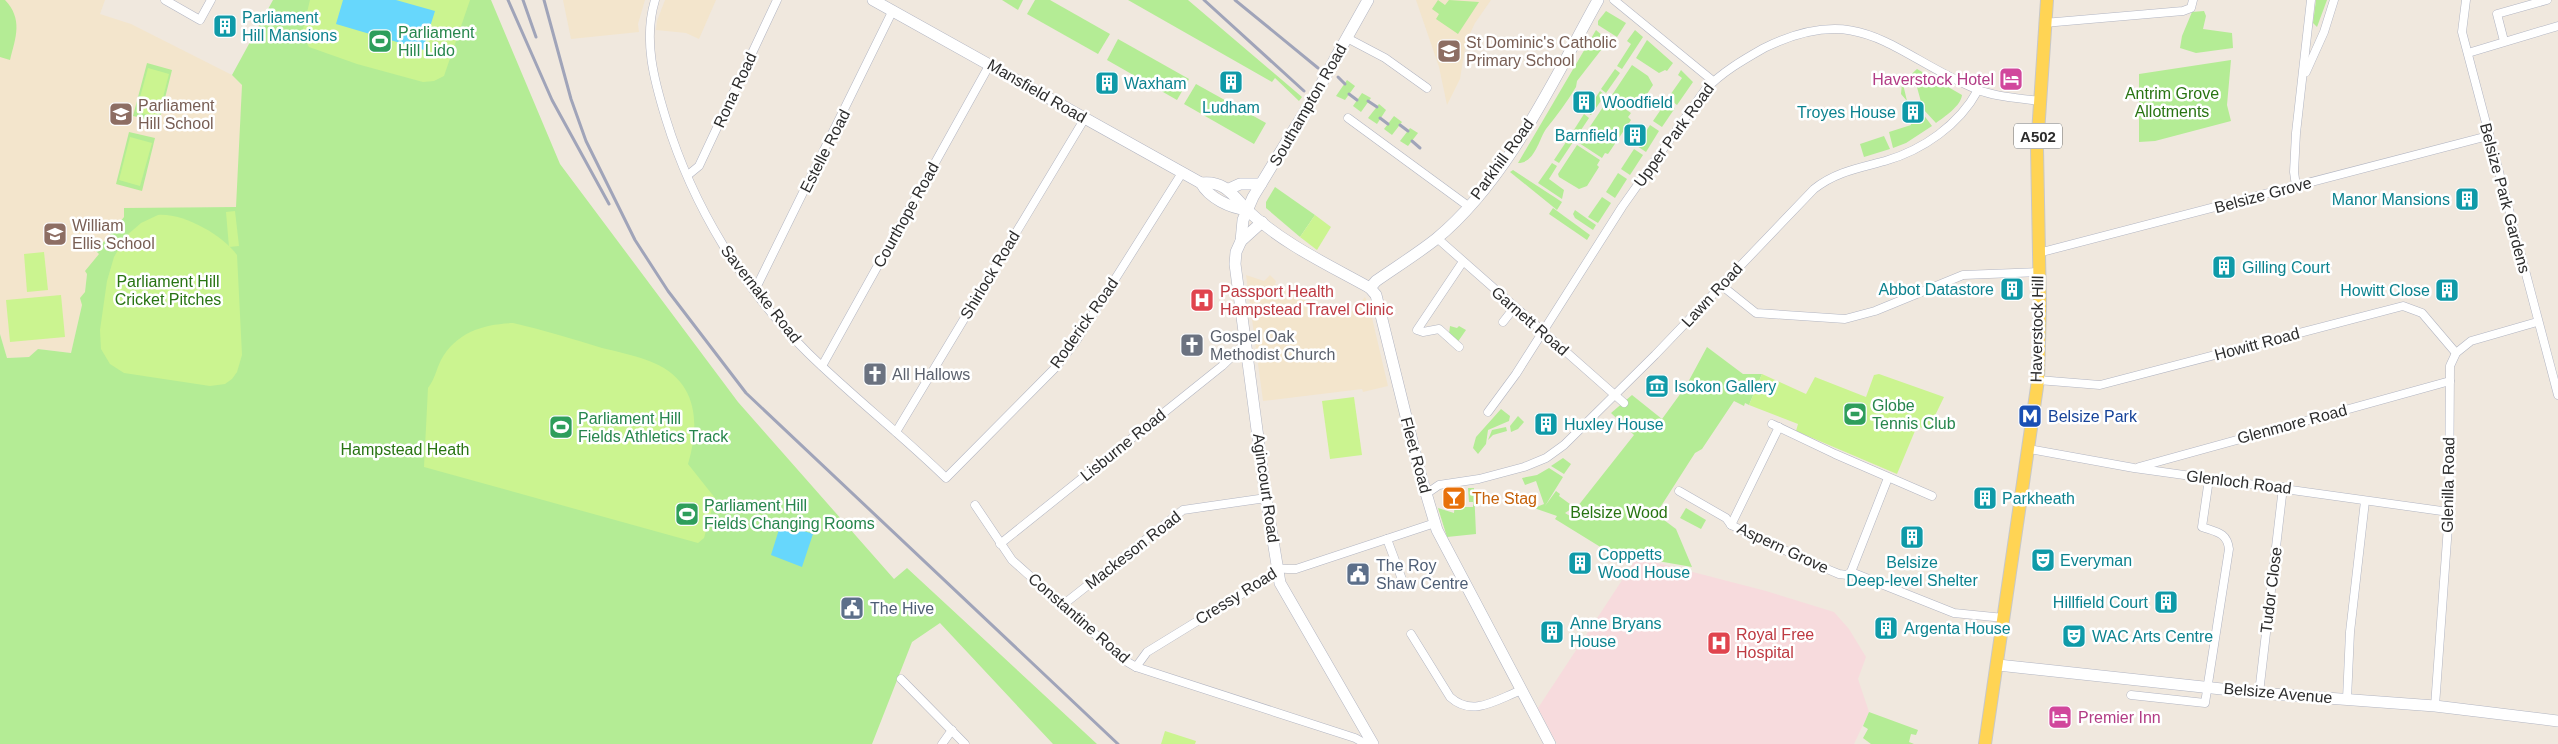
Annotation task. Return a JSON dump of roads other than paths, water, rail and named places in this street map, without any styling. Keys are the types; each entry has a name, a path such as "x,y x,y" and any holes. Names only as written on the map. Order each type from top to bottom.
{"main road":[{"name":"Mansfield Road","path":"873,0 1201,183 1206,192 1234,208 1248,210"},
{"name":"Southampton Road","path":"1248,210 1261,184 1318,90 1368,0"},
{"name":"Parkhill Road","path":"1370,288 1436,238 1468,206 1504,162 1525,131 1598,0"},
{"name":"Haverstock Hill","path":"1985,744 2038,380 2039,101 2046,0"},
{"name":"Mansfield Road","path":"1201,183 1211,182 1229,189 1240,184 1261,184"},
{"path":"1229,189 1262,222 1320,263 1370,288"},
{"name":"Agincourt Road","path":"1248,210 1240,231 1241,241 1236,252 1235,264 1260,440 1266,498 1280,582 1359,734 1373,744"},
{"path":"1241,241 1262,222"},
{"name":"Fleet Road","path":"1370,288 1378,301 1435,524 1550,744"},
{"name":"Belsize Avenue","path":"1998,665 2258,693 2435,706 2558,721"}],"street":[{"path":"164,0 200,20 211,0"},
{"name":"Savernake Road","path":"656,0 650,21 649,36 654,77 671,134 714,232 754,290 802,346 946,478"},
{"name":"Rona Road","path":"688,175 699,166 777,0"},
{"path":"1614,0 1713,81"},
{"path":"2296,186 2294,155 2298,100 2303,78 2311,0"},
{"path":"2303,78 2324,32 2334,0"},
{"name":"Belsize Park Gardens","path":"2466,0 2462,32 2537,322 2558,395"},
{"path":"2504,41 2498,14 2547,0"},
{"path":"2044,23 2183,11 2192,4"},
{"name":"Estelle Road","path":"754,290 893,10"},
{"name":"Upper Park Road","path":"1488,412 1516,374 1542,330 1622,207 1713,81 1751,56 1806,30 1838,24 1856,27 1876,34 1978,90 2039,101"},
{"path":"2468,53 2558,26"},
{"path":"1347,38 1385,58 1427,88"},
{"name":"Courthope Road","path":"822,366 990,64"},
{"name":"Lawn Road","path":"1425,489 1435,483 1439,485 1505,473 1546,458 1578,433 1613,394 1655,355 1824,181 1844,172 1899,157 1926,143 1956,120 1978,90"},
{"name":"Shirlock Road","path":"896,432 1085,118"},
{"path":"1348,118 1468,206"},
{"name":"Belsize Grove","path":"2038,253 2488,136"},
{"name":"Roderick Road","path":"946,478 1057,366 1076,341 1182,173"},
{"name":"Garnett Road","path":"1436,238 1462,263 1542,330 1624,403"},
{"path":"1460,348 1439,329 1423,332 1417,330 1462,263"},
{"path":"1721,285 1756,313 1845,319 1875,311 1962,275 2038,272"},
{"name":"Howitt Road","path":"2038,380 2100,385 2403,306 2422,313 2456,353"},
{"path":"1503,322 1514,308"},
{"path":"2456,353 2471,341 2537,322"},
{"name":"Lisburne Road","path":"1000,544 1222,366 1245,344"},
{"name":"Glenilla Road","path":"2435,706 2449,512 2450,366 2456,353"},
{"name":"Glenmore Road","path":"2134,468 2450,381"},
{"name":"Aspern Grove","path":"1888,478 1851,572 1847,575 1839,574 1792,555 1784,549 1731,525 1776,425 1888,478 1932,496"},
{"name":"Glenloch Road","path":"2029,449 2134,468 2283,487 2365,501 2449,512"},
{"path":"2131,695 2205,703 2229,549 2228,541 2223,533 2202,527 2209,479"},
{"name":"Tudor Close","path":"2258,693 2283,487"},
{"path":"1679,491 1726,518 1731,525"},
{"name":"Mackeson Road","path":"1064,604 1183,510 1266,498"},
{"path":"2347,699 2350,632 2365,501"},
{"name":"Constantine Road","path":"975,505 987,520 1000,544 1012,560 1064,604 1124,660 1136,668 1359,734 1366,744"},
{"name":"Cressy Road","path":"1136,668 1147,652 1266,579 1277,569 1285,566 1296,569 1323,558 1435,524"},
{"path":"1387,539 1403,582"},
{"name":"Aspern Grove","path":"1851,572 1954,613 2004,618"},
{"path":"1411,634 1450,697 1459,705 1477,707 1522,690"},
{"path":"901,679 965,744"},
{"path":"942,744 952,730"}],"water":[{"path":"343,0 396,0 435,11 424,50 336,24"},
{"path":"781,523 813,534 802,567 771,555"}],"railway":[{"path":"508,0 552,100 609,204"},
{"path":"523,0 536,37"},
{"path":"544,0 571,99 586,141 635,240 668,291 746,393 1118,744"},
{"path":"1204,0 1304,91"},
{"path":"1235,0 1318,68"},
{"path":"1338,77 1345,84"},
{"path":"1349,94 1357,100"},
{"path":"1368,101 1377,107"},
{"path":"1380,118 1388,124"},
{"path":"1400,125 1408,131"},
{"path":"1412,141 1420,148"}],"place":[{"name":"Parliament Hill Mansions","path":"225,26"},
{"name":"Parliament Hill Lido","path":"380,41"},
{"name":"St Dominic's Catholic Primary School","path":"1449,51"},
{"name":"Haverstock Hotel","path":"2011,79"},
{"name":"Ludham","path":"1231,82"},
{"name":"Waxham","path":"1107,83"},
{"name":"Woodfield","path":"1584,102"},
{"name":"Troyes House","path":"1913,112"},
{"name":"Parliament Hill School","path":"121,114"},
{"name":"Barnfield","path":"1635,135"},
{"name":"Manor Mansions","path":"2467,199"},
{"name":"William Ellis School","path":"55,234"},
{"name":"Gilling Court","path":"2224,267"},
{"name":"Abbot Datastore","path":"2012,289"},
{"name":"Howitt Close","path":"2447,290"},
{"name":"Passport Health Hampstead Travel Clinic","path":"1202,300"},
{"name":"Gospel Oak Methodist Church","path":"1192,345"},
{"name":"All Hallows","path":"875,374"},
{"name":"Isokon Gallery","path":"1657,386"},
{"name":"Globe Tennis Club","path":"1855,414"},
{"name":"Belsize Park","path":"2030,416"},
{"name":"Huxley House","path":"1546,424"},
{"name":"Parliament Hill Fields Athletics Track","path":"561,427"},
{"name":"The Stag","path":"1454,498"},
{"name":"Parkheath","path":"1985,498"},
{"name":"Parliament Hill Fields Changing Rooms","path":"687,514"},
{"name":"Belsize Deep-level Shelter","path":"1912,537"},
{"name":"Everyman","path":"2043,560"},
{"name":"Coppetts Wood House","path":"1580,563"},
{"name":"The Roy Shaw Centre","path":"1358,574"},
{"name":"Hillfield Court","path":"2166,602"},
{"name":"The Hive","path":"852,608"},
{"name":"Argenta House","path":"1886,628"},
{"name":"Anne Bryans House","path":"1552,632"},
{"name":"WAC Arts Centre","path":"2074,636"},
{"name":"Royal Free Hospital","path":"1719,643"},
{"name":"Premier Inn","path":"2060,717"}],"park label":[{"name":"Antrim Grove Allotments","path":"2172,102"},
{"name":"Parliament Hill Cricket Pitches","path":"168,290"},
{"name":"Hampstead Heath","path":"405,449"},
{"name":"Belsize Wood","path":"1619,512"}]}
